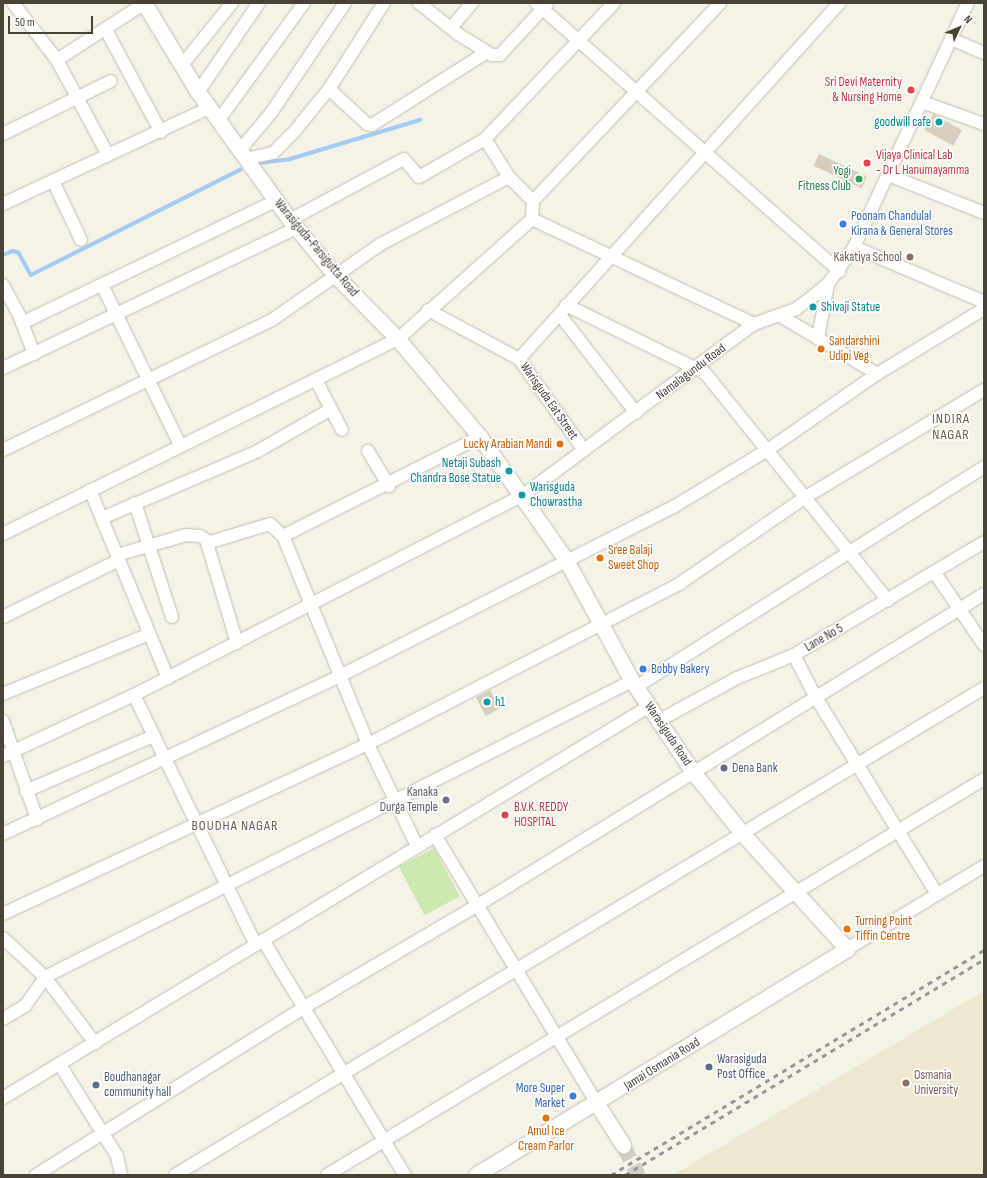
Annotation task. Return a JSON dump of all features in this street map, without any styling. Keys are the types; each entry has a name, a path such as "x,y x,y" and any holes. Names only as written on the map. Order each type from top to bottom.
{"street":[{"path":"57,60 106,30 144,3"},
{"name":"Warasiguda-Parsigutta Road","path":"144,3 198,92 293,224 335,275 398,339 480,438 522,496"},
{"path":"182,65 232,3"},
{"path":"198,92 259,3"},
{"path":"218,121 304,3"},
{"path":"242,155 344,3"},
{"path":"242,155 273,153 329,89 384,3"},
{"path":"419,3 451,28 487,52 506,53 542,5 578,42 839,271"},
{"path":"451,28 472,3"},
{"path":"3,368 117,315 293,224 404,159 419,177 485,139 614,3"},
{"path":"3,534 180,445 398,339 428,310 532,219 533,202 720,3"},
{"path":"519,359 612,259 839,3"},
{"name":"Namalagundu Road","path":"7,754 134,695 310,607 522,496 698,368 754,324 796,309 828,284 839,271 854,247 968,3"},
{"path":"16,4 57,60 108,156"},
{"path":"106,30 161,132"},
{"path":"951,39 984,53"},
{"path":"329,89 367,124 372,125 487,52"},
{"path":"3,134 111,81"},
{"path":"922,102 984,124"},
{"path":"3,204 161,132 209,108"},
{"path":"485,139 509,177 533,202"},
{"path":"888,175 984,213"},
{"path":"3,450 149,382 272,320 381,244 509,177"},
{"path":"53,181 81,240"},
{"path":"22,323 276,201"},
{"path":"532,219 612,259 754,324"},
{"path":"854,247 984,302"},
{"path":"818,338 828,284"},
{"path":"102,285 180,445"},
{"path":"3,286 22,323 34,354"},
{"path":"3,834 166,760 340,676 675,506 769,449 878,374 984,309"},
{"name":"Warisguda Eat Street","path":"428,310 519,359 584,450"},
{"path":"563,310 698,368 769,449 804,498 850,550 888,601"},
{"path":"563,310 636,413"},
{"path":"779,315 878,374"},
{"path":"316,380 342,430"},
{"path":"3,914 368,744 679,584 804,498 984,390"},
{"path":"102,518 258,451 331,409"},
{"path":"283,536 389,486 480,438"},
{"path":"368,451 389,486"},
{"path":"3,1018 25,1006 45,977 225,884 634,684 984,467"},
{"path":"90,490 118,557 147,635 168,678"},
{"name":"Warasiguda Road","path":"522,496 566,560 648,707 693,772 741,832 797,892 847,949"},
{"path":"135,503 150,544 172,617"},
{"path":"3,617 118,557 150,544 194,534 208,541 270,524 283,536 310,607 368,744 394,802 417,846"},
{"path":"208,541 207,546 237,643"},
{"name":"Lane No 5","path":"658,721 737,678 794,655 888,601 984,542"},
{"path":"935,573 984,645"},
{"path":"36,1175 303,1008 478,905 815,696 984,594"},
{"path":"3,694 147,635"},
{"path":"794,655 815,696 937,894"},
{"path":"175,1175 517,970 741,832 984,688"},
{"path":"134,695 225,884 385,1140 405,1175"},
{"path":"3,1098 60,1065 435,835 648,707"},
{"path":"3,720 7,754 26,791 37,819"},
{"path":"26,791 153,736"},
{"path":"327,1175 984,779"},
{"path":"435,835 623,1145"},
{"path":"847,949 984,866"},
{"path":"5,943 45,977 95,1043"},
{"name":"Jamai Osmania Road","path":"476,1175 597,1104 847,949"},
{"path":"60,1065 117,1156 121,1175"}],"shaded area":[{"name":"Osmania University","path":"984,991 984,1175 673,1175"}],"green space":[{"path":"434,848 460,897 425,915 399,867"}],"building":[{"name":"goodwill cafe","path":"933,114 962,130 953,146 924,130"},
{"path":"819,154 867,176 862,188 814,166"},
{"name":"h1","path":"490,690 500,709 486,716 476,698"}],"waterway":[{"path":"259,163 290,159 420,120"},
{"path":"3,255 13,251 19,253 31,275 240,170"}],"tunnel":[{"path":"623,1145 638,1175"}],"railway":[{"path":"611,1175 984,950"},
{"path":"625,1175 984,959"}],"place":[{"name":"Sri Devi Maternity & Nursing Home","path":"911,90"},
{"name":"goodwill cafe","path":"939,122"},
{"name":"Vijaya Clinical Lab - Dr L Hanumayamma","path":"867,163"},
{"name":"Yogi Fitness Club","path":"859,179"},
{"name":"Poonam Chandulal Kirana & General Stores","path":"843,224"},
{"name":"Kakatiya School","path":"910,257"},
{"name":"Shivaji Statue","path":"813,307"},
{"name":"Sandarshini Udipi Veg","path":"821,349"},
{"name":"Lucky Arabian Mandi","path":"560,444"},
{"name":"Netaji Subash Chandra Bose Statue","path":"509,471"},
{"name":"Warisguda Chowrastha","path":"522,495"},
{"name":"Sree Balaji Sweet Shop","path":"600,558"},
{"name":"Bobby Bakery","path":"643,669"},
{"name":"h1","path":"487,702"},
{"name":"Dena Bank","path":"724,768"},
{"name":"Kanaka Durga Temple","path":"446,800"},
{"name":"B.V.K. REDDY HOSPITAL","path":"505,815"},
{"name":"Turning Point Tiffin Centre","path":"847,929"},
{"name":"Warasiguda Post Office","path":"709,1067"},
{"name":"Osmania University","path":"906,1083"},
{"name":"Boudhanagar community hall","path":"96,1085"},
{"name":"More Super Market","path":"573,1096"},
{"name":"Amul Ice Cream Parlor","path":"546,1118"}],"district":[{"name":"INDIRA NAGAR","path":"951,428"},
{"name":"BOUDHA NAGAR","path":"235,826"}]}
